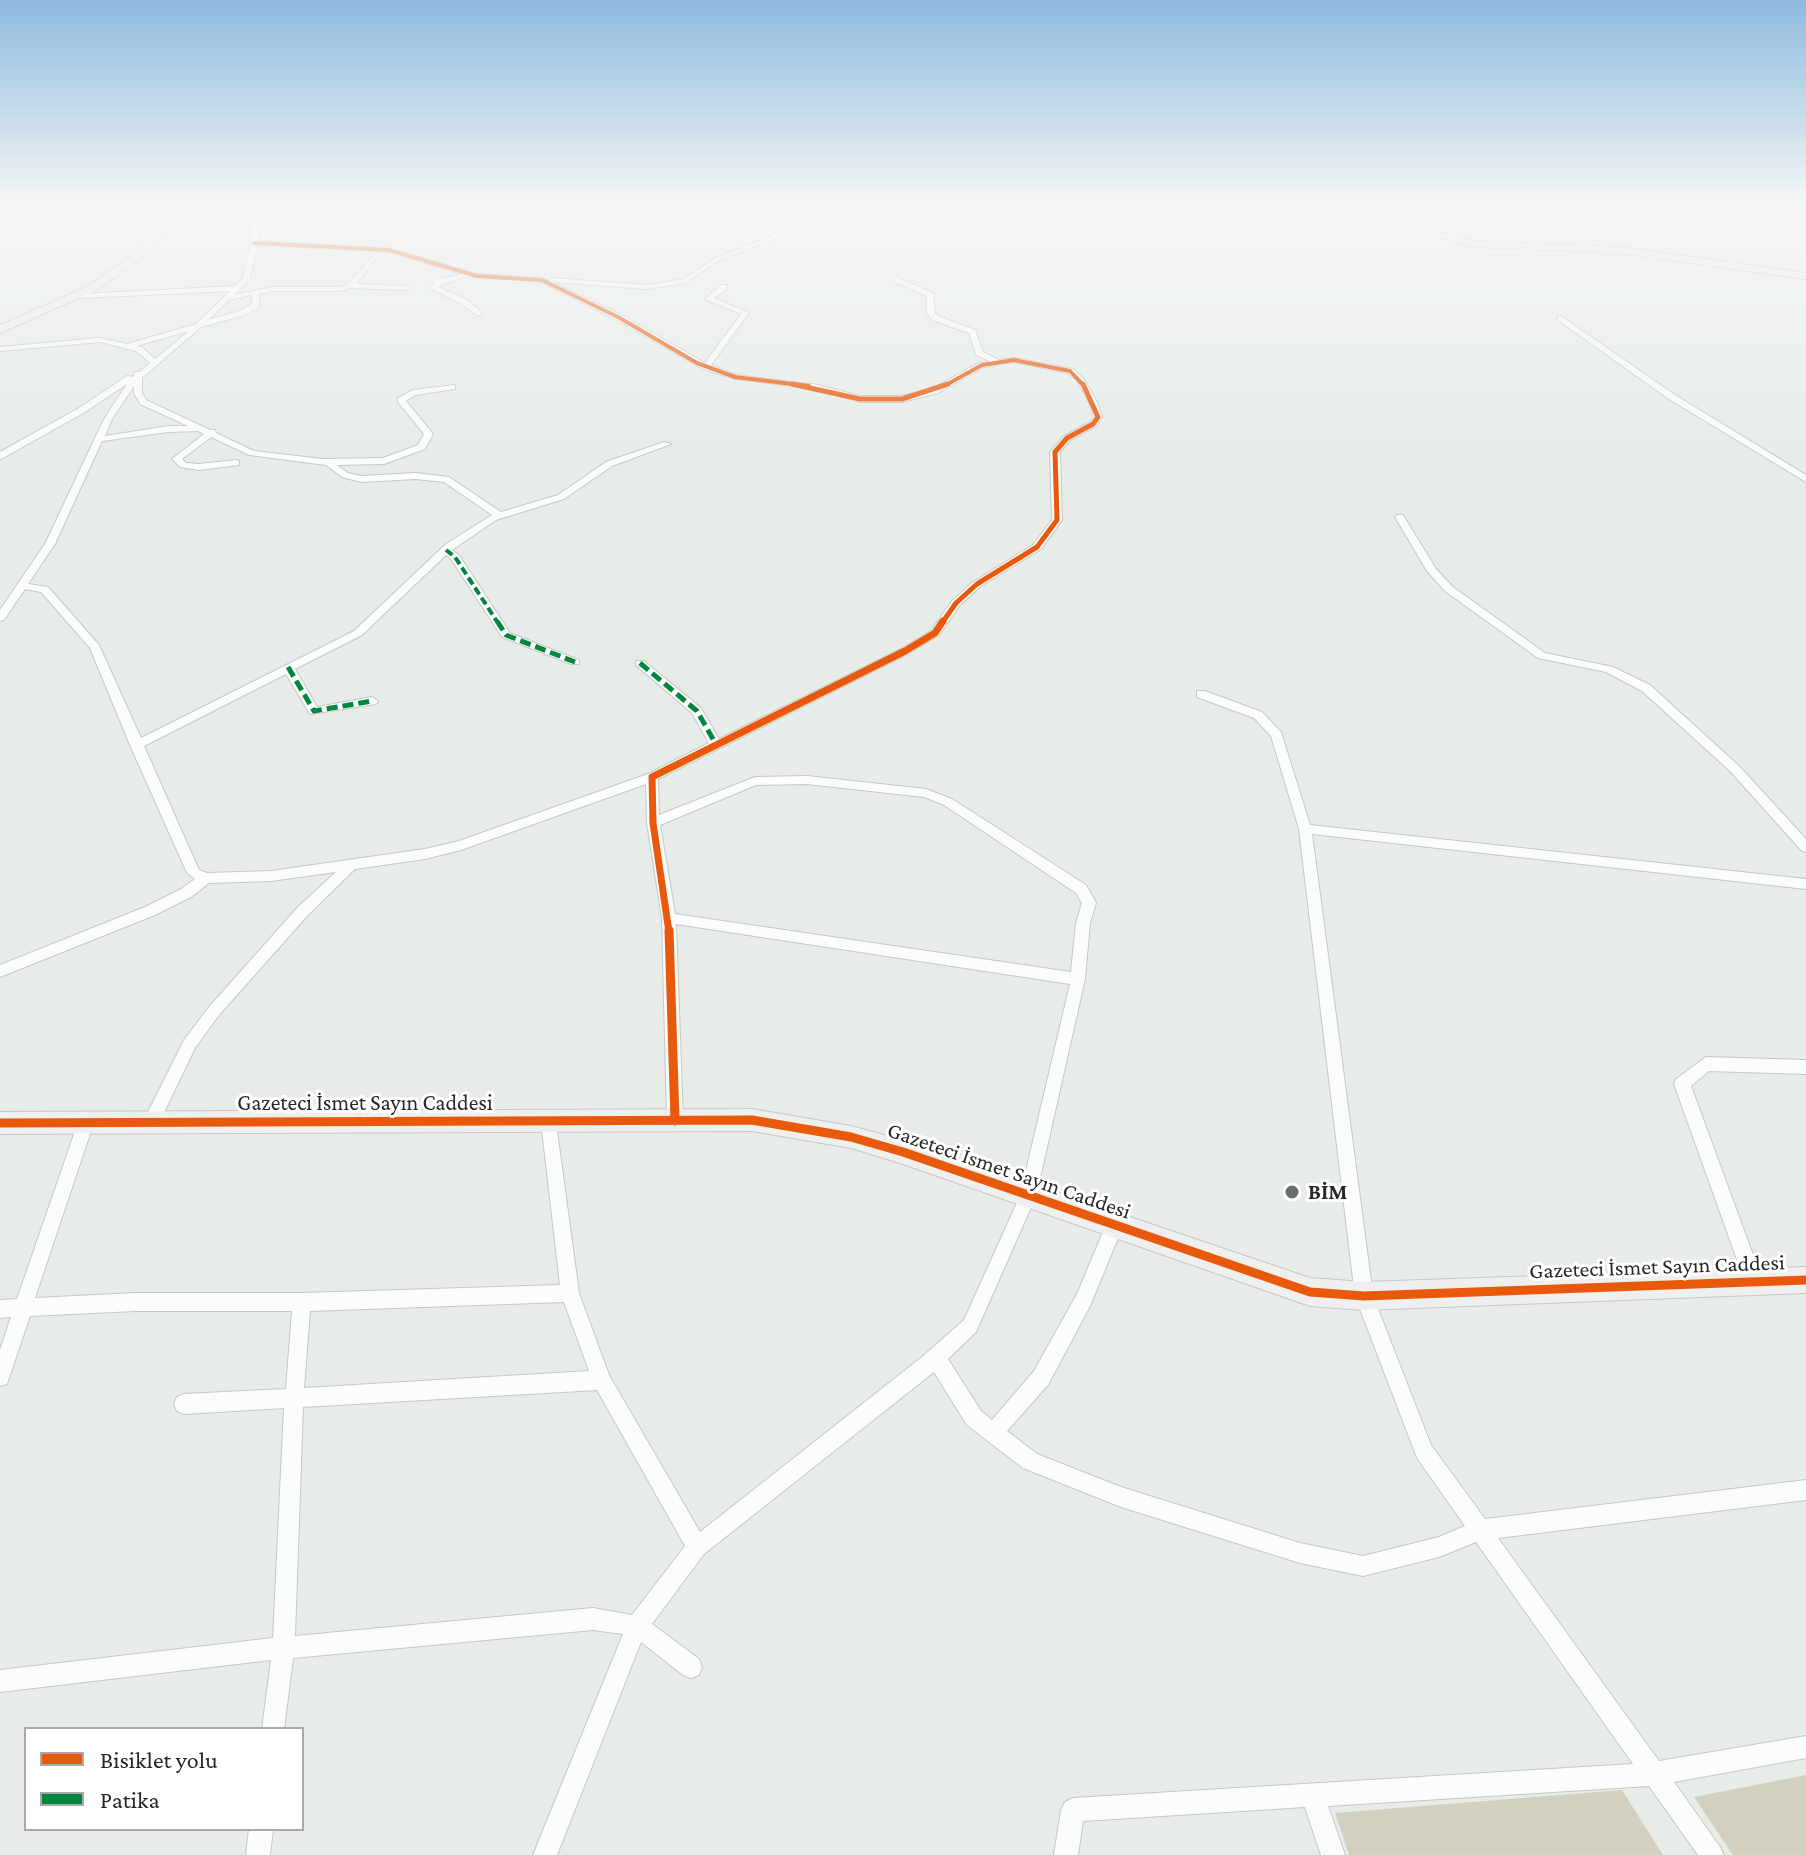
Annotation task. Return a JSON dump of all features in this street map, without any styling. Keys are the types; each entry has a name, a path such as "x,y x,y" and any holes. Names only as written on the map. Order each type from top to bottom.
{"street":[{"path":"0,329 80,296 91,289"},
{"path":"80,296 227,289"},
{"path":"0,456 138,374 237,289"},
{"path":"228,298 316,289"},
{"path":"435,289 464,302 478,314"},
{"path":"558,289 706,367 735,377 818,387 860,399 902,399 935,391 996,361"},
{"path":"706,367 745,313 709,299 722,289"},
{"path":"23,586 44,589 95,647 194,873 206,878 271,876 349,867 461,845 652,777 905,651 935,633 956,603 977,584 1037,547 1057,520 1055,452 1067,438 1093,424 1098,417 1093,402 1080,379 1070,371 1041,364 996,361 979,353 972,332 935,318 925,291 919,289"},
{"path":"128,346 251,309 256,305 255,293"},
{"path":"1561,318 1672,397 1806,479"},
{"path":"0,349 86,339 139,349 153,361"},
{"path":"138,374 138,393 143,402 261,456 324,462 384,461 422,447 429,434 401,400 413,393 452,387"},
{"path":"0,618 62,521 108,419 138,374"},
{"path":"100,439 169,429 209,431"},
{"path":"209,431 177,459 183,465 199,467 236,463"},
{"path":"136,745 358,633 407,583 462,537 500,516 561,497 609,464 667,444"},
{"path":"324,462 345,475 361,479 416,476 446,479 500,516"},
{"path":"1400,517 1438,579 1463,601 1542,656 1609,669 1646,688 1735,769 1806,847"},
{"path":"446,550 455,557 506,635 575,662"},
{"path":"640,663 697,711 717,746"},
{"path":"288,667 314,711 372,701"},
{"path":"1201,694 1258,715 1277,735 1305,829 1364,1296 1424,1451 1712,1855"},
{"path":"652,777 653,823 669,918 675,1121"},
{"path":"545,1855 637,1626 697,1547 936,1357 970,1326 1028,1196 1078,979 1083,923 1089,903 1081,889 948,802 926,793 807,780 755,781 653,823"},
{"path":"1305,829 1806,884"},
{"path":"151,1122 189,1044 214,1011 303,911 349,867"},
{"path":"0,971 150,911 206,878"},
{"path":"669,918 1078,979"},
{"path":"1754,1282 1682,1084 1706,1064 1806,1067"},
{"name":"Gazeteci İsmet Sayın Caddesi","path":"0,1123 752,1120 851,1137 1310,1292 1364,1296 1806,1280"},
{"path":"549,1121 570,1293 602,1380 697,1547"},
{"path":"0,1377 26,1308 86,1122"},
{"path":"993,1433 1041,1378 1084,1300 1114,1226"},
{"path":"0,1309 135,1302 302,1302 570,1293"},
{"path":"273,1727 283,1648 294,1400 302,1302"},
{"path":"936,1357 963,1403 993,1433 1030,1461 1121,1497 1300,1553 1363,1566 1439,1547 1480,1530 1806,1490"},
{"path":"184,1404 602,1380"},
{"path":"0,1681 283,1648 580,1620 637,1626 691,1667"},
{"path":"1066,1855 1073,1810 1652,1774 1806,1747"},
{"path":"1313,1795 1333,1855"},
{"path":"258,1855 261,1831"}],"shaded area":[{"path":"1806,1775 1806,1855 1733,1855 1694,1797"},
{"path":"1622,1790 1663,1855 1349,1855 1335,1813"}],"marked path":[{"path":"446,550 455,557 506,635 575,662"},
{"path":"640,663 697,711 717,746"},
{"path":"288,667 314,711 372,701"}],"cycle path":[{"path":"560,289 618,317 697,363 735,377 818,387 860,399 902,399 935,391 982,365 1014,360 1070,371 1080,379 1098,417 1093,424 1067,438 1055,452 1057,520 1037,547 977,584 956,603 935,633 905,651 652,777 653,823 669,918 675,1121"},
{"path":"0,1123 752,1120 851,1137 903,1152 1310,1292 1364,1296 1806,1280"}],"place":[{"name":"BİM","path":"1292,1192"}]}
